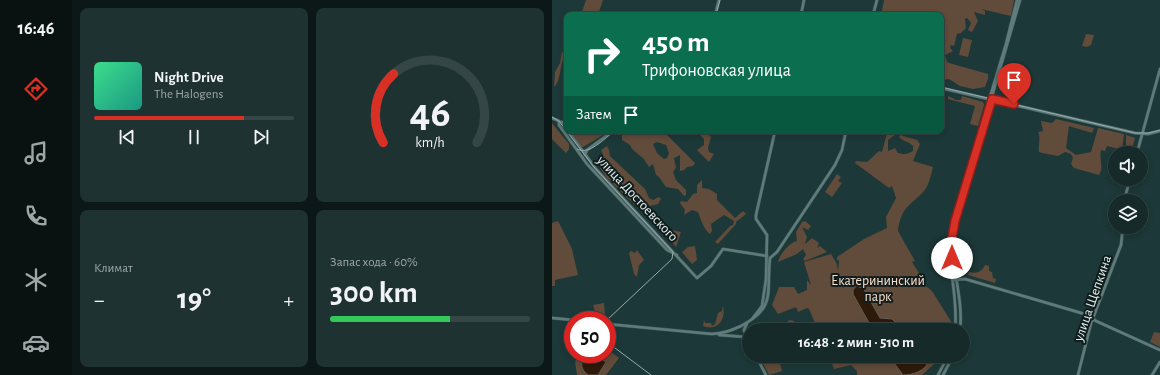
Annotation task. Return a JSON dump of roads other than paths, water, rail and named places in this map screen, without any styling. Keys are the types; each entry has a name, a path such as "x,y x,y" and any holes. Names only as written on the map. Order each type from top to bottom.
{"street":[{"path":"716,12 719,0"},
{"path":"802,12 804,0"},
{"path":"874,12 877,0"},
{"path":"955,323 956,314 949,250 952,221 991,99 1017,0"},
{"path":"960,323 952,250 954,227 1020,0"},
{"path":"1139,146 1160,69"},
{"path":"944,89 1143,134 1160,131"},
{"name":"улица Достоевского","path":"552,118 562,122 564,125"},
{"name":"улица Достоевского","path":"559,122 559,125 564,132"},
{"name":"улица Достоевского","path":"565,134 586,162 661,244 672,254 677,255"},
{"name":"улица Достоевского","path":"571,134 585,155 699,278 711,266 723,249 767,256"},
{"path":"573,145 581,150 588,149 609,134"},
{"path":"747,323 762,306 767,293 767,236 756,219 757,204 773,134"},
{"path":"747,323 762,312 766,305 770,258 776,252 835,165 845,134"},
{"path":"586,162 585,155 588,149"},
{"name":"улица Щепкина","path":"1078,375 1093,318 1121,246 1122,234"},
{"path":"952,280 965,279 1088,315 1096,321 1160,350"},
{"path":"552,318 564,319"},
{"path":"616,325 742,337"},
{"path":"712,334 727,333 742,326"},
{"path":"1152,375 1160,362"},
{"path":"760,363 766,375"},
{"path":"938,375 944,363"},
{"path":"944,375 950,363"}],"tram line":[{"path":"717,12 720,0"},
{"path":"944,88 1135,133 1148,133 1160,130"},
{"path":"552,117 559,121 564,128"},
{"path":"569,134 593,166 673,252 672,259 616,312"},
{"path":"577,149 582,151 592,148 611,134"},
{"path":"616,349 651,375"}],"park label":[{"name":"Екатерининский парк","path":"878,288"}]}
